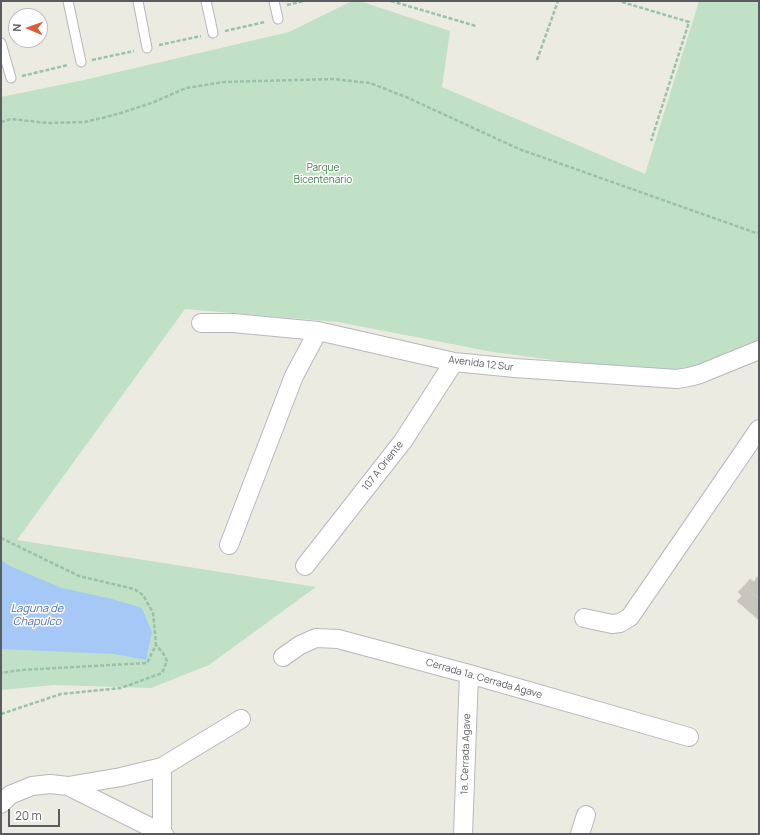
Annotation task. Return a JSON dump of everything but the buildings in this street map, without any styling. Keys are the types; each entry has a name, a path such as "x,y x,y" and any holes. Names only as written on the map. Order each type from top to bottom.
{"street":[{"name":"Avenida 12 Sur","path":"201,323 318,331 454,362 515,368 677,379 700,374 759,350"},
{"path":"229,545 294,376 318,331"},
{"name":"107 A Oriente","path":"305,566 403,441 454,362"},
{"path":"584,618 612,624 620,623 630,617 759,429"},
{"name":"Cerrada 1a. Cerrada Agave","path":"283,657 300,645 316,638 338,639 469,674 689,737"},
{"name":"1a. Cerrada Agave","path":"463,834 469,674"},
{"path":"1,804 10,795 32,786 50,784 68,786 121,777 162,767 241,719"},
{"path":"68,786 163,833 162,767"},
{"path":"580,834 586,815"}],"lane":[{"path":"68,1 81,62"},
{"path":"138,1 147,48"},
{"path":"206,1 213,33"},
{"path":"274,1 278,19"},
{"path":"1,43 11,78"}],"path":[{"path":"391,1 476,26"},
{"path":"537,60 558,1"},
{"path":"622,2 689,22 651,141"},
{"path":"1,122 12,119 48,123 85,122 118,114 154,102 186,88 224,82 333,79 370,83 406,96 518,149 759,233"},
{"path":"1,538 80,576 134,589 143,595 153,613 156,645 147,663 21,670 1,673"},
{"path":"1,714 61,694 121,688 162,672 167,661 163,653 156,645"}],"green space":[{"name":"Parque Bicentenario","path":"352,1 360,1 450,31 442,87 645,174 699,1 759,1 759,348 681,377 493,352 338,322 185,309 17,540 316,587 209,665 151,688 54,685 1,690 1,97 84,80 289,32"}],"water":[{"name":"Laguna de Chapulco","path":"1,560 12,567 62,588 112,599 142,608 152,632 146,660 114,654 1,649"}]}
